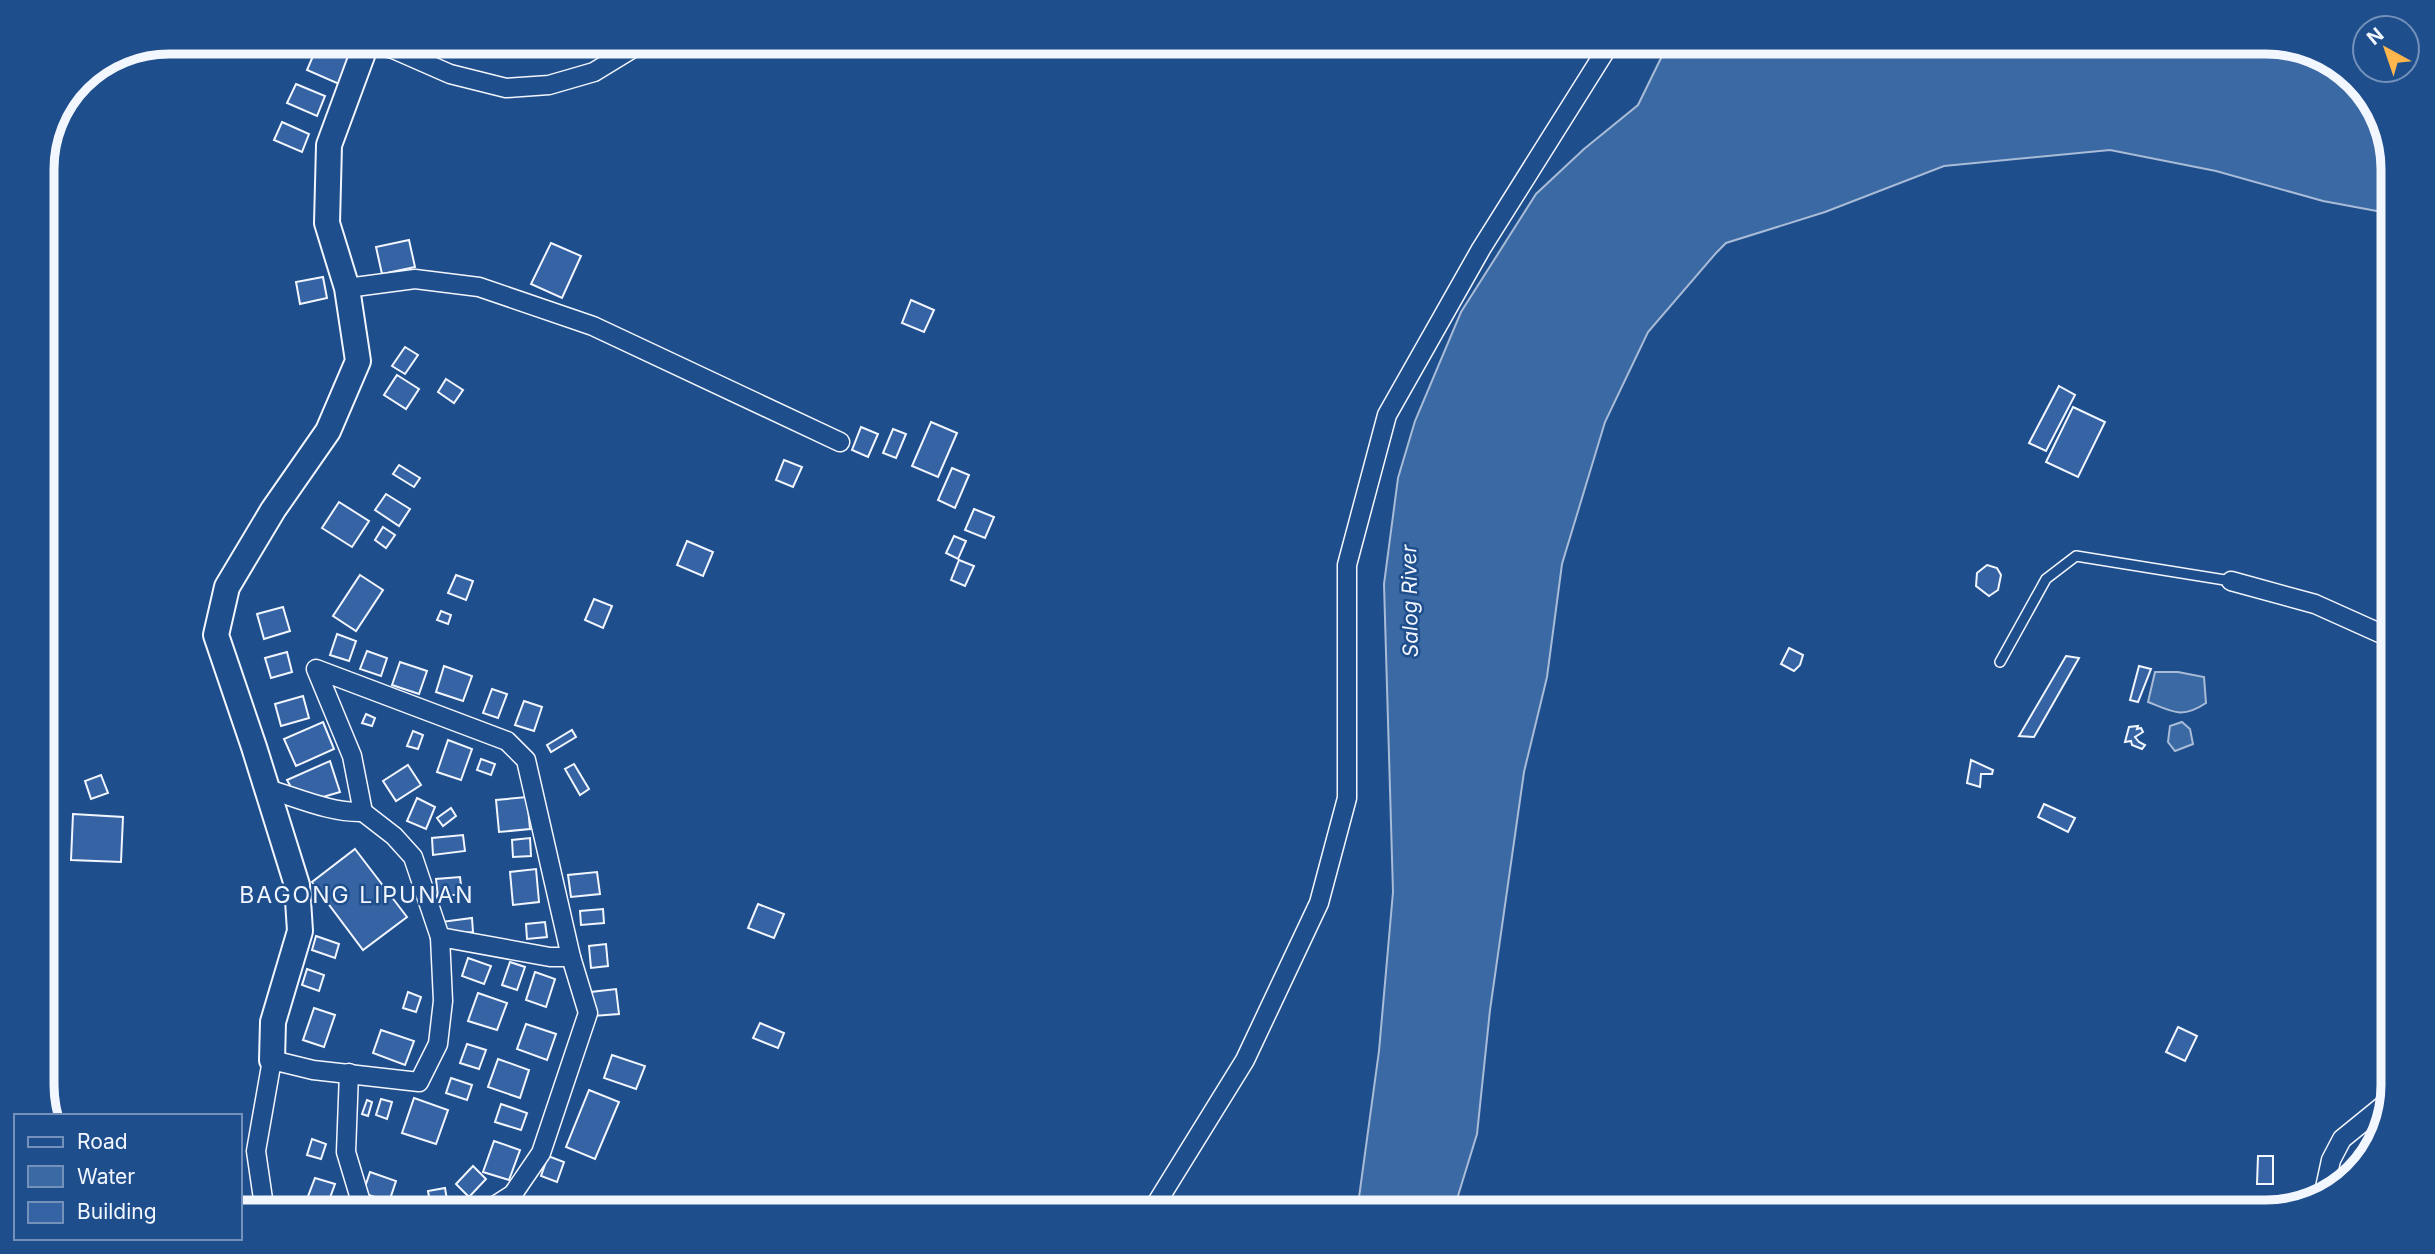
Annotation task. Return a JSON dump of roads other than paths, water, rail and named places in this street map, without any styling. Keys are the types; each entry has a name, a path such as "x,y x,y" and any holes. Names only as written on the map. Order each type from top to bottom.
{"street":[{"path":"263,1200 256,1152 272,1060 272,1022 300,930 297,886 268,789 216,635 227,587 273,510 328,431 358,361 348,288 327,223 329,145 363,54"},
{"path":"404,54 450,74 506,88 550,85 594,72 623,54"},
{"path":"1158,1200 1245,1060 1319,903 1347,798 1347,565 1387,415 1481,249 1603,54"},
{"path":"348,288 415,279 479,287 593,326 840,442"},
{"path":"2231,581 2315,604 2381,634"},
{"path":"362,813 352,756 316,670 508,741 526,760 571,957 587,1013 541,1153 513,1194 504,1200"},
{"path":"268,789 350,813 362,813 394,836 413,857 440,937 443,1001 438,1044 419,1082 313,1070 272,1060"},
{"path":"440,937 550,957 571,957"},
{"path":"349,1073 346,1152 360,1200"},
{"path":"2326,1182 2331,1160 2342,1139 2379,1109"}],"lane":[{"path":"2000,662 2046,579 2076,556 2231,581"}],"water":[{"name":"Salog River","path":"1663,54 2266,54 2289,56 2317,66 2342,83 2361,105 2379,146 2381,212 2323,201 2216,171 2110,150 1944,166 1825,212 1726,243 1648,332 1605,422 1562,564 1547,677 1524,772 1490,1010 1477,1134 1457,1200 1359,1200 1379,1051 1393,892 1384,584 1398,478 1415,421 1461,312 1536,194 1584,149 1638,105"},
{"path":"2155,672 2178,672 2204,677 2206,703 2190,711 2177,712 2148,702"},
{"path":"2182,722 2190,729 2193,744 2175,751 2168,742 2170,726"}],"district":[{"name":"BAGONG LIPUNAN","path":"357,895"}]}
